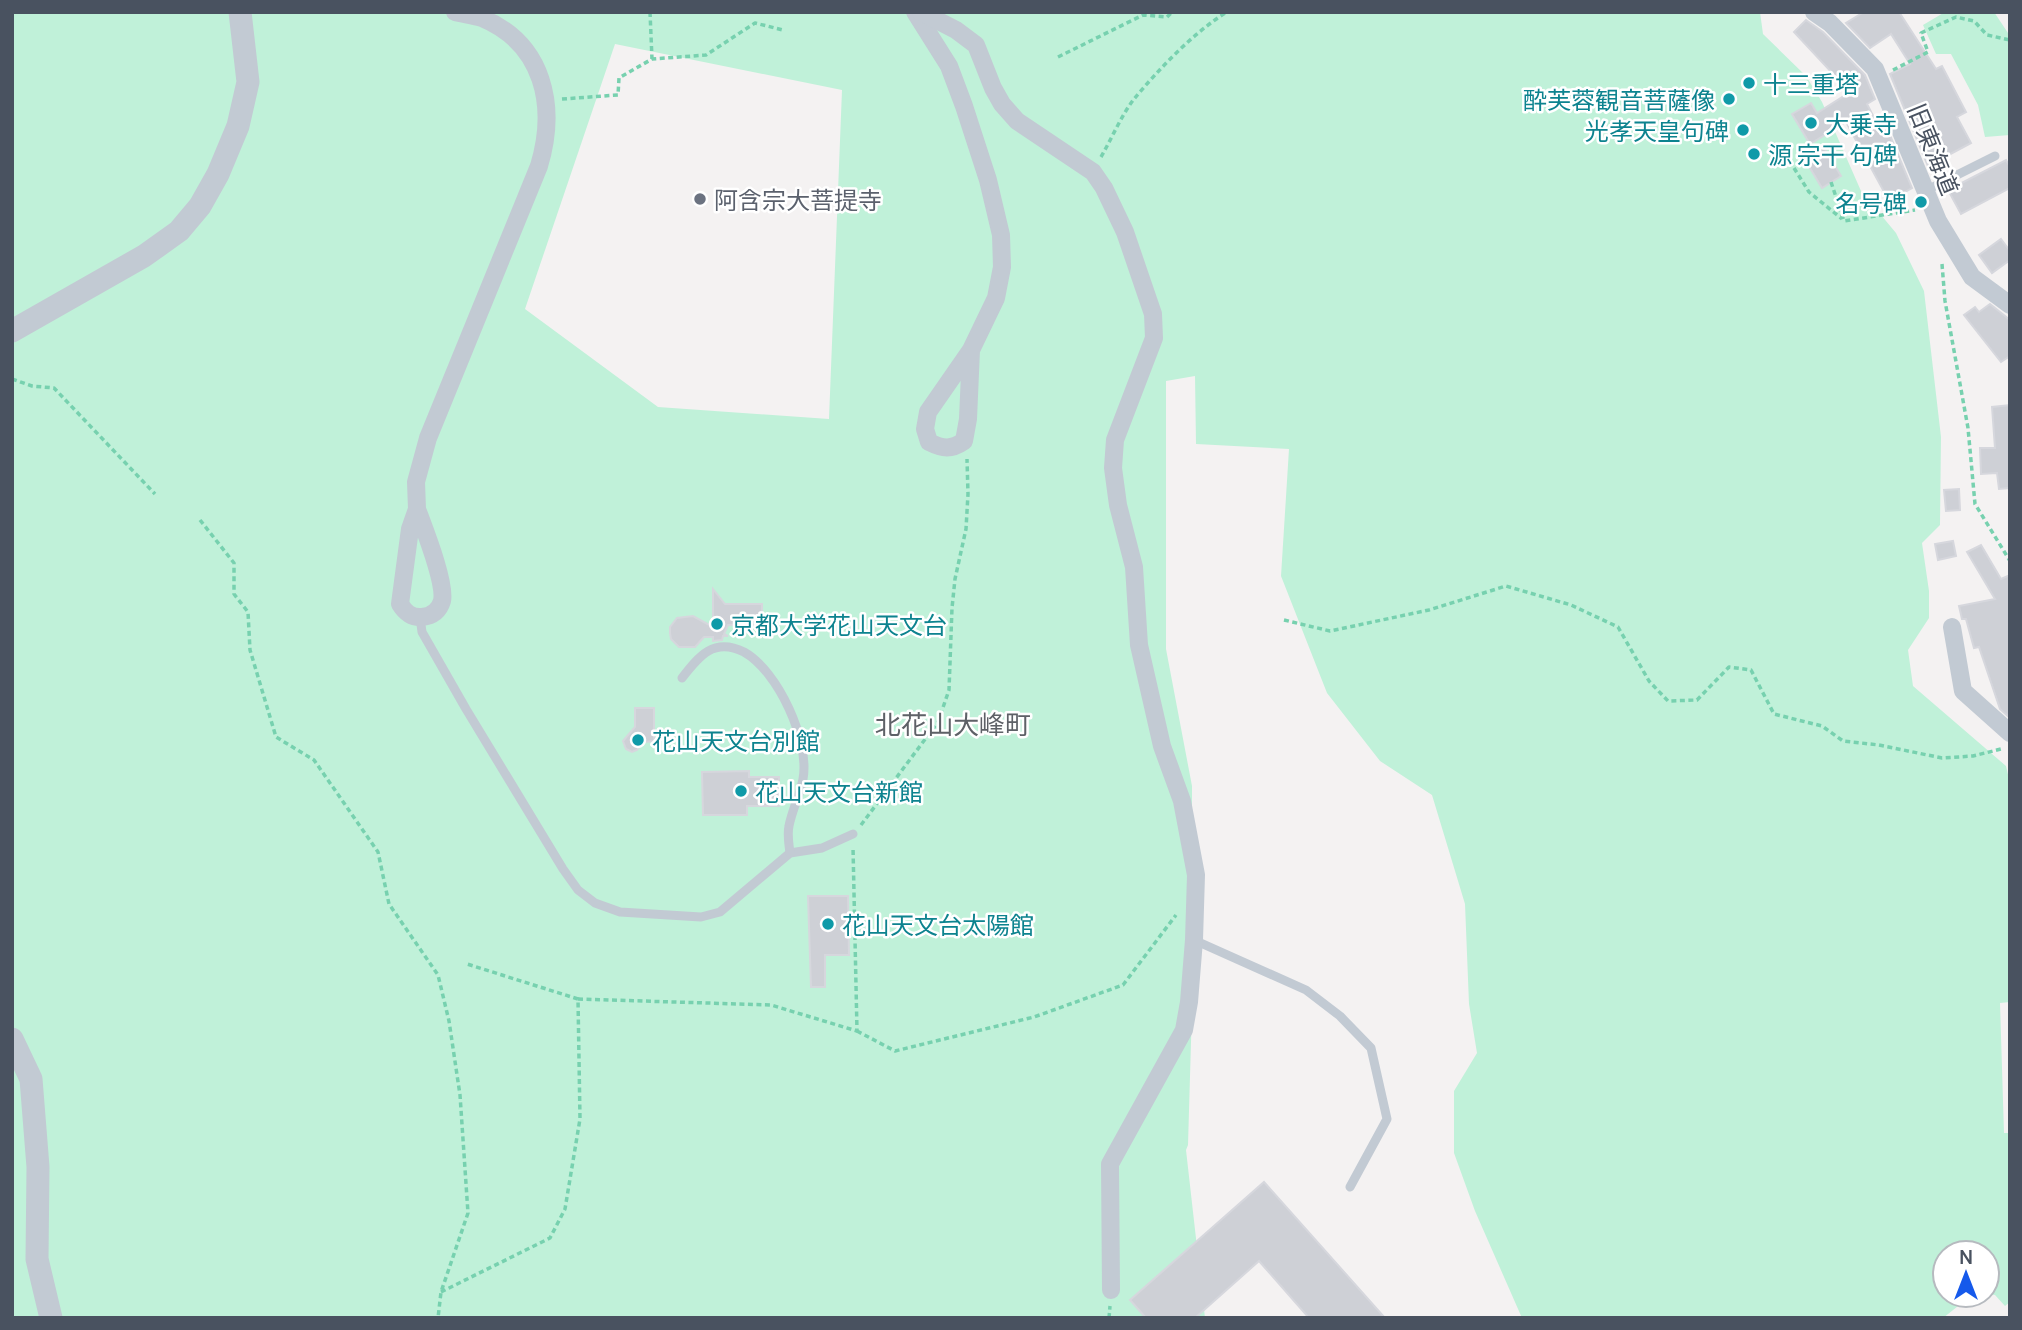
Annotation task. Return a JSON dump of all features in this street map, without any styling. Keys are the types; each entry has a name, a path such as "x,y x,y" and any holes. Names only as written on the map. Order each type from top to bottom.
{"street":[{"path":"12,331 144,256 179,231 200,206 218,174 238,126 248,82 240,12"},
{"path":"417,509 410,529 400,604 406,612 421,617 437,611 442,600 436,567 417,509 416,482 436,416 539,166 546,143 548,112 542,80 526,52 510,34 481,18 455,12"},
{"path":"915,12 948,65 964,106 988,180 1001,235 1002,267 996,298 971,350 928,412 925,429 929,442 941,448 953,448 964,441 968,419 971,350"},
{"path":"920,12 956,30 976,45 993,88 1002,104 1017,121 1093,172 1104,188 1125,232 1153,314 1154,338 1115,440 1113,468 1118,505 1134,567 1139,645 1162,746 1182,801 1196,875 1194,940 1184,1030 1110,1164 1111,1290"},
{"name":"旧東海道","path":"1814,12 1839,32 1875,69 1944,232 1972,276 2010,305"},
{"path":"928,412 941,405 953,407 962,411 968,419"},
{"path":"1952,627 1963,691 2010,733"},
{"path":"12,1039 31,1079 38,1167 37,1259 51,1318"}],"lane":[{"path":"1928,197 1995,156"},
{"path":"421,617 422,632 428,643 563,869 578,890 595,903 620,912 701,917 720,912 790,853 822,848 853,834"},
{"path":"682,678 699,657 715,647 735,648 752,657 770,677 794,720 802,748 804,778 788,829 790,853"},
{"path":"1194,940 1307,990 1340,1016 1371,1048 1387,1119 1350,1187"}],"path":[{"path":"650,12 652,59"},
{"path":"1058,57 1143,15 1167,17 1172,12"},
{"path":"1093,172 1133,101 1180,51 1214,20 1227,12"},
{"path":"1879,77 1928,52 1921,33 1956,18 1975,21 1987,35 2010,40"},
{"path":"546,99 618,96 619,78 652,59 706,55 755,23 783,30"},
{"path":"1794,168 1809,192 1844,220 1910,212 1928,197"},
{"path":"1831,182 1844,220"},
{"path":"1944,232 1941,254 1945,301 1968,428 1975,504 2010,561"},
{"path":"12,379 32,386 54,388 155,494"},
{"path":"857,1031 853,834 930,732 945,705 949,690 955,579 966,529 967,453"},
{"path":"200,520 234,563 234,594 248,612 250,650 276,737 314,760 378,852 389,904 438,975 449,1021 460,1095 468,1213 441,1292 439,1318"},
{"path":"1284,620 1330,631 1429,610 1506,586 1571,605 1618,627 1649,681 1668,701 1697,700 1729,667 1751,670 1774,714 1822,726 1843,741 1879,744 1942,758 1973,756 1998,748 2010,749"},
{"path":"467,964 578,999 771,1004 857,1031 895,1051 1034,1017 1124,985 1196,889"},
{"path":"441,1292 550,1238 565,1209 580,1119 578,999"}],"green space":[{"path":"12,12 1760,12 1763,34 1806,76 1822,102 1861,191 1896,233 1924,291 1941,437 1940,525 1922,543 1929,591 1929,618 1908,650 1913,686 2006,766 2010,783 2010,1002 2000,1003 2004,1133 2010,1133 2010,1302 2005,1306 2001,1302 2001,1239 1931,1239 1931,1309 1954,1309 1943,1318 1522,1318 1475,1211 1454,1153 1454,1091 1477,1053 1469,1004 1465,904 1432,795 1380,761 1327,693 1281,576 1289,449 1196,444 1195,376 1166,381 1166,649 1192,786 1192,1008 1186,1150 1205,1318 12,1318","holes":["615,44 842,90 829,419 658,407 525,309"]},
{"path":"1945,12 1994,12 2010,36 2010,135 1985,137 1978,105 1951,54 1936,54 1923,25"}],"building":[{"path":"1864,12 1899,12 1936,69 1942,66 1966,112 1957,117 1971,143 1928,166 1890,74 1910,64 1891,34 1870,48 1846,23"},
{"path":"1806,20 1823,32 1865,75 1875,99 1867,104 1881,131 1887,128 1912,188 1889,201 1846,122 1810,144 1792,114 1811,103 1817,113 1850,92 1794,32"},
{"name":"大乗寺","path":"1823,146 1841,176 1822,188 1804,158"},
{"path":"2006,160 2010,167 2010,188 1961,214 1948,190"},
{"path":"2001,239 2010,251 2010,260 1992,273 1979,255"},
{"path":"1990,304 2010,320 2010,356 2001,362 1964,315 1975,307 1979,312"},
{"path":"2010,405 2010,488 1999,489 1997,473 1981,474 1980,448 1995,448 1992,407"},
{"path":"1959,489 1960,510 1946,511 1944,490"},
{"path":"1953,541 1956,556 1938,560 1935,544"},
{"path":"1981,545 2001,579 2010,575 2010,718 2000,709 1979,647 1974,648 1966,619 1962,619 1959,606 1995,599 1967,552"},
{"name":"京都大学花山天文台","path":"713,589 725,604 762,604 762,625 728,625 724,634 728,636 723,636 722,640 713,641 713,637 704,637 695,647 679,647 671,639 670,633 670,627 677,618 693,616 713,627"},
{"path":"635,708 654,708 654,741 644,742 632,752 626,749 623,741 635,727"},
{"name":"花山天文台新館","path":"749,771 749,777 779,777 779,806 747,806 747,815 703,815 702,772"},
{"name":"花山天文台太陽館","path":"808,896 848,896 849,955 825,955 825,987 811,987"},
{"path":"1264,1182 1385,1318 1309,1318 1259,1261 1195,1318 1146,1318 1130,1300"}],"place":[{"name":"十三重塔","path":"1749,83"},
{"name":"酔芙蓉観音菩薩像","path":"1729,99"},
{"name":"大乗寺","path":"1811,123"},
{"name":"光孝天皇句碑","path":"1743,130"},
{"name":"源 宗干 句碑","path":"1754,154"},
{"name":"阿含宗大菩提寺","path":"700,199"},
{"name":"名号碑","path":"1921,202"},
{"name":"京都大学花山天文台","path":"717,624"},
{"name":"花山天文台別館","path":"638,740"},
{"name":"花山天文台新館","path":"741,791"},
{"name":"花山天文台太陽館","path":"828,924"}],"district":[{"name":"北花山大峰町","path":"953,724"}]}
